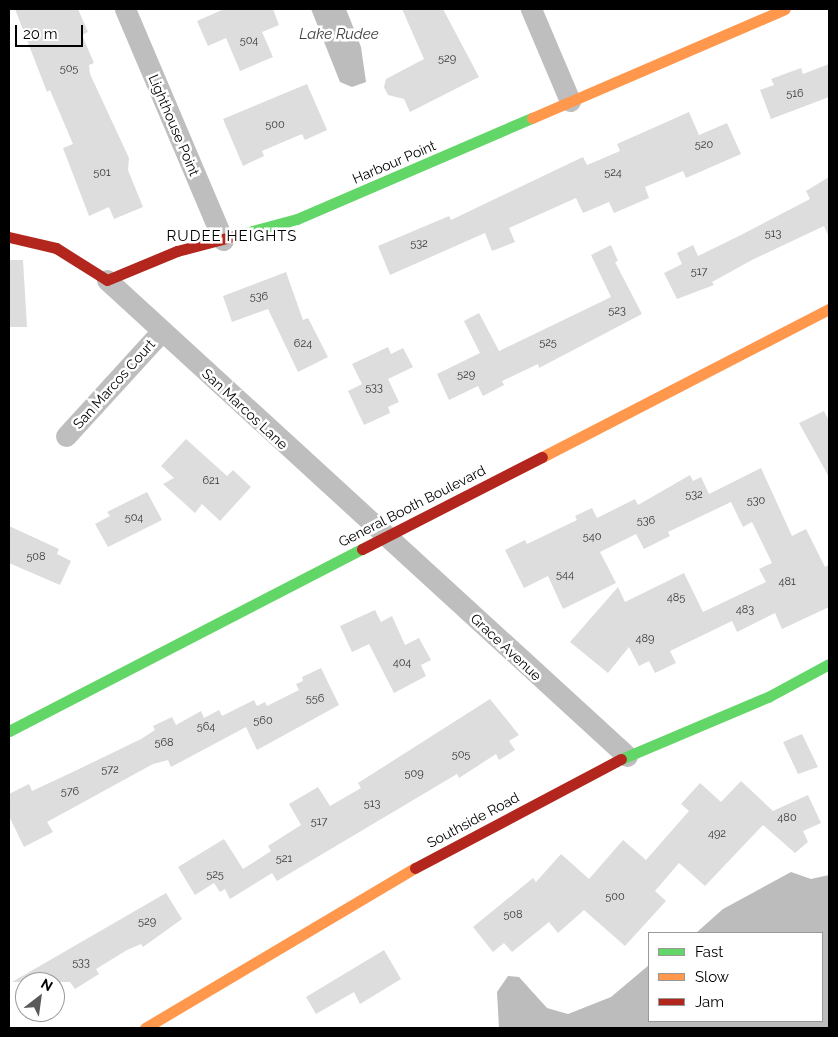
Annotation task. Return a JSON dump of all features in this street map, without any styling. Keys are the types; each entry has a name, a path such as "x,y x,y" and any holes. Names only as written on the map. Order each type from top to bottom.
{"main road":[{"name":"Harbour Point","path":"107,280 177,251 223,240 313,212 785,9"},
{"path":"9,237 56,248 107,280"},
{"name":"General Booth Boulevard","path":"9,731 386,535 829,309"},
{"name":"Southside Road","path":"145,1028 375,889 627,756 659,746 768,697 829,664"}],"street":[{"name":"Lighthouse Point","path":"125,9 223,240"},
{"path":"531,9 570,101"},
{"name":"San Marcos Lane","path":"107,280 327,486 386,535"},
{"name":"San Marcos Court","path":"66,436 162,331"},
{"name":"Grace Avenue","path":"386,535 627,756"}],"water":[{"name":"Lake Rudee","path":"311,9 346,9 361,47 366,82 352,87 340,82"},
{"path":"791,872 811,879 829,875 829,1028 499,1028 497,992 508,976 519,977 547,1008 568,1014 611,997 648,966 648,1022 823,1022 823,932 697,932 723,909"}],"building":[{"path":"15,9 78,9 88,32 82,35 94,63 89,65 90,74 129,158 128,170 143,207 114,219 109,207 89,216 63,148 73,144 50,90 47,92"},
{"path":"224,9 273,9 279,25 262,32 273,57 240,71 226,38 208,46 197,21"},
{"path":"402,9 443,9 479,77 410,112 404,99 388,95 384,87 386,79 424,59"},
{"path":"829,64 829,97 771,119 760,90 774,85 771,79 801,68 803,74"},
{"path":"307,84 327,130 305,140 302,134 262,151 264,156 243,166 223,119"},
{"path":"689,112 699,135 727,123 741,154 686,178 683,171 645,187 649,198 614,213 609,202 583,213 576,198 509,228 515,242 492,251 485,233 390,275 378,246 449,216 451,220 583,157 587,165 620,151 617,144"},
{"path":"829,177 829,237 824,226 752,260 712,282 714,285 677,299 664,273 682,264 677,253 693,245 698,256 739,236 810,199 806,191"},
{"path":"611,245 618,261 615,262 642,314 539,368 538,364 502,381 504,385 483,396 478,386 449,400 437,374 480,353 464,321 479,313 499,351 611,297 591,255"},
{"path":"9,260 23,260 27,327 9,327"},
{"path":"286,272 303,320 308,318 328,357 298,372 268,309 232,322 223,296"},
{"path":"388,347 391,354 403,348 413,367 388,379 399,402 388,407 390,413 364,425 348,391 362,384 352,364"},
{"path":"824,411 829,421 829,477 799,423"},
{"path":"186,439 227,476 233,470 251,487 220,521 202,504 195,513 163,484 174,478 161,466"},
{"path":"761,468 792,536 806,529 825,567 829,565 829,607 782,629 775,613 737,632 732,621 670,651 676,663 655,673 649,661 639,666 629,647 608,673 570,642 618,587 625,602 684,573 703,612 766,582 759,569 772,563 752,522 743,527 731,502 668,532 670,536 644,549 636,534 600,552 616,583 563,609 548,576 524,588 505,550 525,540 527,544 577,520 575,516 592,508 597,518 635,499 638,505 690,475 693,481 701,477 709,494"},
{"path":"147,492 162,520 108,547 95,524 110,516 107,512"},
{"path":"9,526 59,549 57,554 71,561 60,585 9,563"},
{"path":"375,610 381,622 392,616 405,645 419,638 431,660 421,665 426,676 394,693 369,644 352,652 340,626"},
{"path":"321,668 339,705 257,750 246,727 171,767 168,760 153,764 47,822 53,832 24,847 9,816 9,794 29,784 32,791 77,770 141,739 155,730 153,726 172,717 176,725 201,711 204,718 219,710 222,716 254,700 257,706 265,702 267,706 299,690 296,684 303,681 302,677"},
{"path":"490,699 519,735 509,741 515,750 499,760 496,754 459,778 457,774 277,881 272,873 230,899 225,889 220,892 214,883 195,895 178,867 224,839 243,869 271,851 268,846 301,825 289,804 318,787 330,806 361,788 358,783"},
{"path":"802,734 818,767 798,774 783,742"},
{"path":"741,781 773,811 808,795 821,823 803,831 808,842 795,853 763,825 705,886 679,863 655,891 666,901 625,946 584,910 558,933 549,922 512,952 504,943 493,952 473,927 533,878 536,882 561,854 589,879 623,840 646,860 689,811 681,804 700,783 721,802"},
{"path":"166,893 182,919 143,947 141,944 127,950 96,969 99,974 75,989 70,982 65,982 65,972 29,972"},
{"path":"384,950 401,979 360,1004 354,992 316,1014 306,997"}],"traffic: fast":[{"path":"238,235 297,219 532,118"},
{"path":"9,731 362,549"},
{"path":"621,759 768,697 829,664"}],"traffic: slow":[{"path":"532,118 785,9"},
{"path":"542,457 829,309"},
{"path":"145,1028 415,868"}],"traffic: jam":[{"path":"9,237 56,248 107,280 177,251 238,235"},
{"path":"362,549 542,457"},
{"path":"415,868 621,759"}],"district":[{"name":"RUDEE HEIGHTS","path":"232,237"}]}
